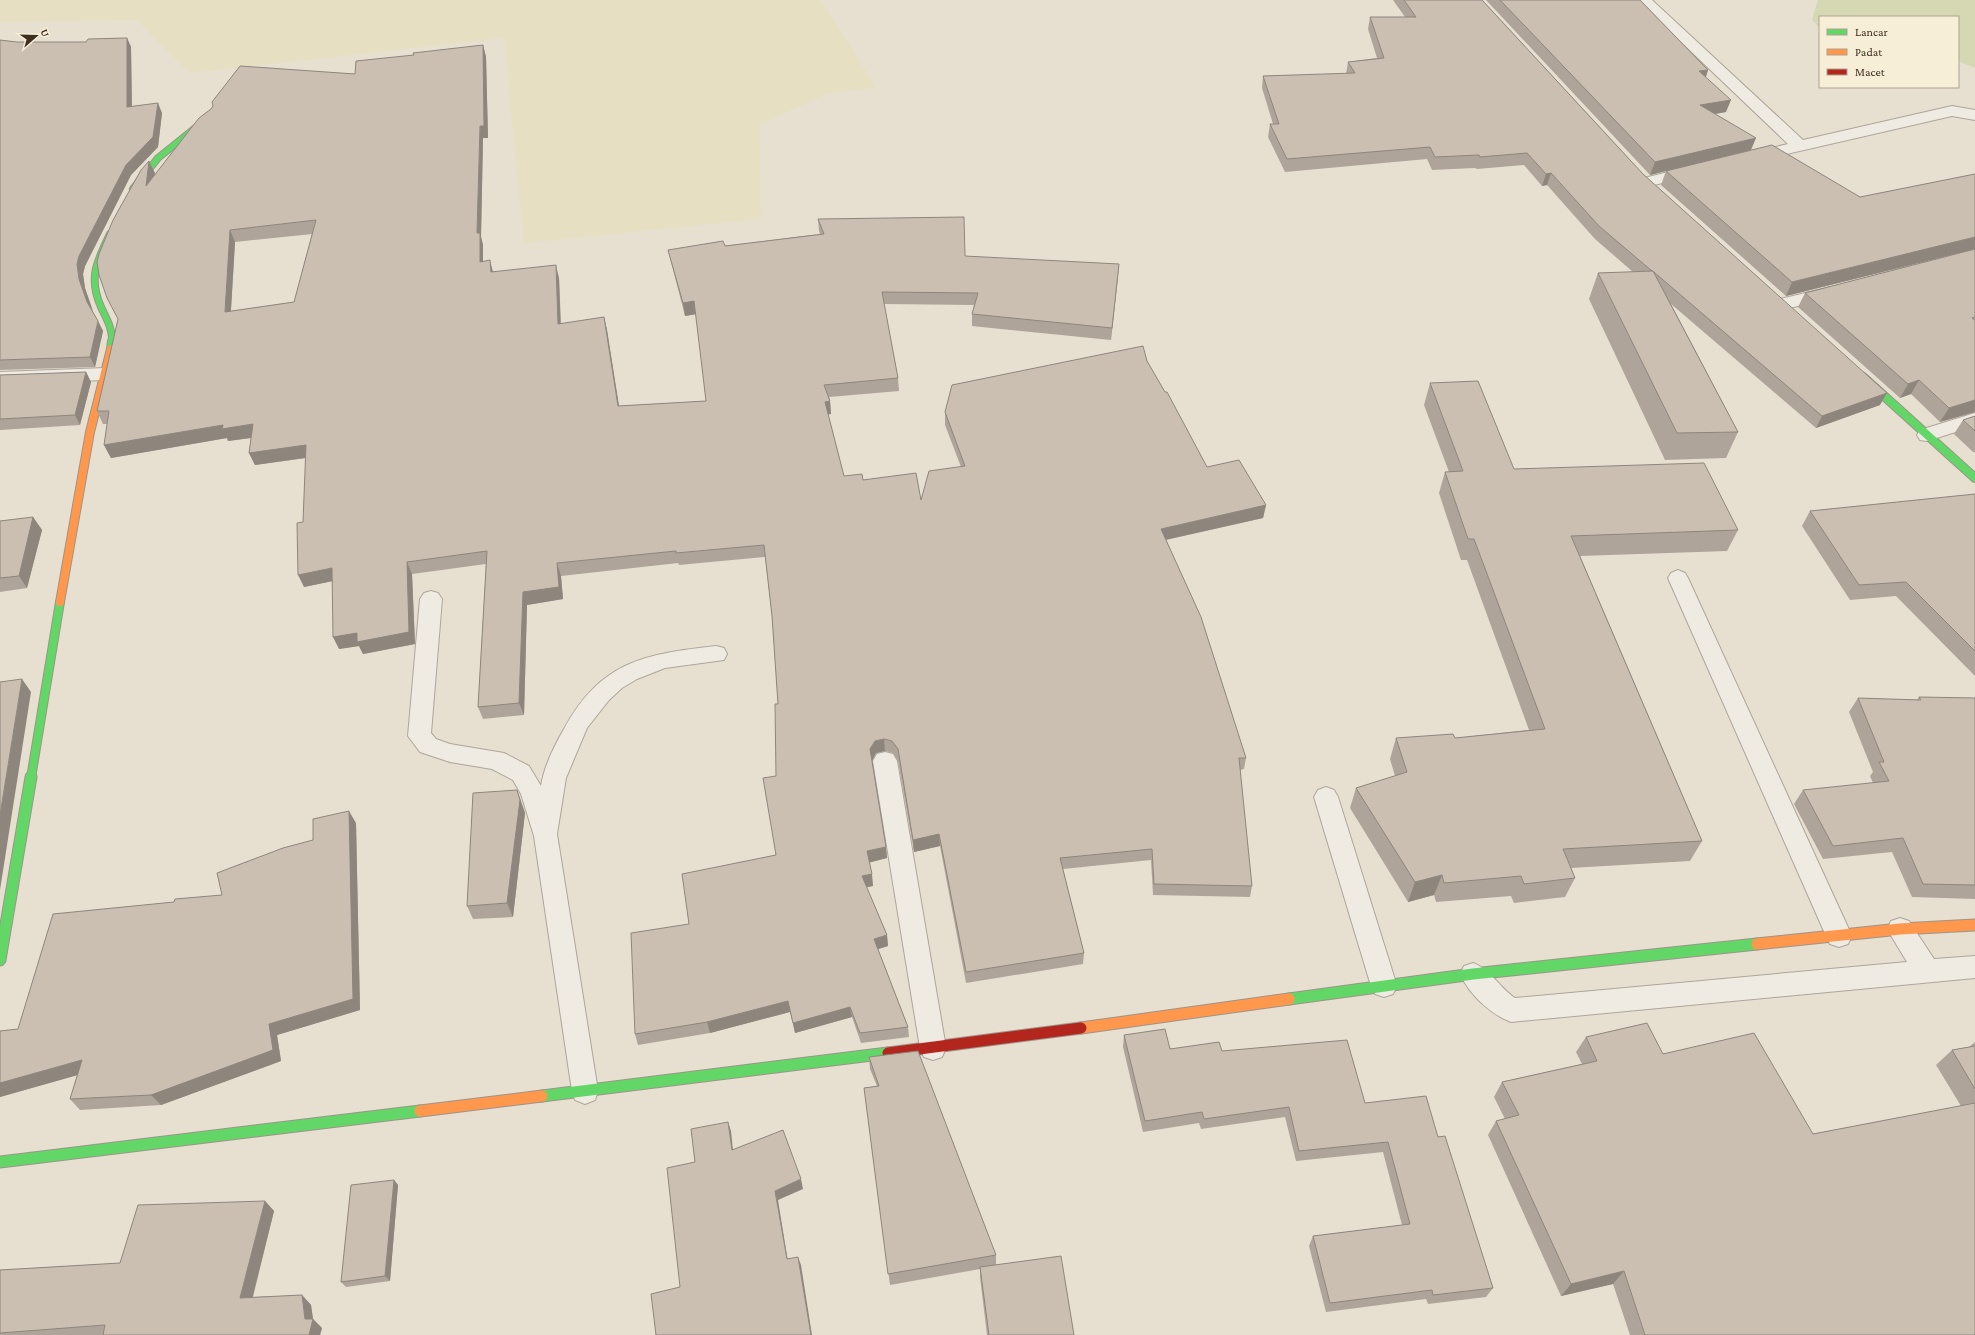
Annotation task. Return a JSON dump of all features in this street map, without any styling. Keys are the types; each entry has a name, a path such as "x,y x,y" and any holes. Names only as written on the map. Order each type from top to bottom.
{"main road":[{"path":"128,199 138,179 166,150 209,117"},
{"path":"0,960 7,927 49,664 90,432 110,358 114,331 103,311 95,288 93,274 114,225"},
{"path":"1858,372 1975,478"},
{"path":"0,1162 933,1048 1473,974 1900,929 1975,925"}],"street":[{"path":"1644,0 1799,145"},
{"path":"1738,160 1799,145 1952,112 1966,112 1975,115"},
{"path":"1646,182 1707,167"},
{"path":"1782,304 1844,288"},
{"path":"0,378 105,374"},
{"path":"1927,435 1975,419"},
{"path":"1678,578 1839,936"},
{"path":"431,599 419,736 428,746 450,753 496,760 521,773 532,792 546,836 585,1091"},
{"path":"546,836 554,780 569,738 595,698 625,675 646,666 665,660 716,654"},
{"path":"885,761 933,1048"},
{"path":"1326,797 1384,986"},
{"path":"1900,929 1927,971"},
{"path":"1473,974 1494,998 1511,1010 1975,967"}],"shaded area":[{"path":"0,0 821,0 876,87 831,93 760,124 761,219 524,243 504,38 189,73 137,20 0,22"}],"green space":[{"path":"1818,0 1975,0 1975,68 1959,61 1959,16 1819,16 1819,27 1812,20"}],"building":[{"path":"1404,0 1482,0 1643,174 1887,393 1822,416 1599,226 1551,173 1546,174 1527,153 1480,157 1479,155 1435,157 1430,147 1287,159 1270,124 1279,124 1263,76 1355,73 1348,62 1384,58 1370,17 1416,17"},
{"path":"1500,0 1640,0 1708,70 1699,71 1731,100 1700,105 1756,138 1655,162"},
{"path":"127,38 127,107 158,103 153,137 126,165 79,256 77,264 79,279 87,302 98,321 90,357 0,360 0,40 17,42 86,42 88,39"},
{"path":"483,45 484,126 480,126 477,233 480,233 480,262 490,260 491,272 556,265 558,324 604,317 618,406 706,401 694,301 683,303 668,250 723,241 725,246 824,234 818,219 964,217 965,256 1119,264 1112,328 972,314 978,293 882,292 898,378 824,385 830,401 825,402 844,476 862,474 863,480 916,473 921,500 929,471 965,466 945,412 952,385 1143,346 1147,361 1165,392 1167,392 1207,467 1239,460 1266,505 1161,529 1201,617 1246,758 1239,758 1252,886 1154,884 1152,849 1060,858 1084,953 966,972 939,834 913,840 898,749 892,741 884,739 875,741 870,749 886,847 867,851 872,874 862,876 887,935 874,939 908,1027 860,1033 850,1007 793,1023 788,1001 707,1022 635,1034 631,933 689,924 682,874 776,855 763,778 776,776 775,704 778,704 772,616 764,545 676,553 676,551 557,563 559,587 523,592 519,703 478,707 487,551 407,562 409,632 357,642 357,633 333,637 332,568 298,575 297,523 303,522 306,445 249,453 253,424 222,429 223,425 104,445 109,411 97,411 118,319 107,298 99,275 97,262 113,220 141,170 149,161 146,186 199,118 211,109 213,106 212,102 240,66 355,74 356,61 414,55 413,53","holes":["316,220 294,302 225,312 230,230"]},
{"path":"1772,145 1860,197 1975,174 1975,237 1792,282 1666,171"},
{"path":"1975,249 1975,317 1972,318 1975,320 1975,400 1949,408 1919,380 1908,384 1805,293"},
{"path":"1653,271 1738,432 1677,433 1598,273"},
{"path":"86,372 75,415 0,419 0,375"},
{"path":"1478,381 1514,469 1704,463 1738,530 1571,536 1702,841 1563,849 1575,878 1524,884 1521,876 1444,883 1442,875 1415,882 1356,788 1407,772 1396,738 1453,734 1455,738 1545,729 1474,539 1468,539 1445,472 1463,471 1430,383"},
{"path":"1975,416 1975,431 1963,420"},
{"path":"1975,494 1975,651 1906,582 1859,585 1810,511"},
{"path":"33,517 19,576 0,578 0,521"},
{"path":"22,679 0,815 0,682"},
{"path":"1919,697 1975,698 1975,885 1923,884 1903,838 1833,846 1803,790 1889,781 1879,762 1884,762 1858,698 1921,700"},
{"path":"517,790 520,800 507,903 467,906 473,793"},
{"path":"349,811 353,999 269,1024 273,1050 151,1095 70,1099 82,1060 0,1083 0,1031 18,1029 53,914 174,902 175,899 222,895 217,873 283,848 313,840 313,819"},
{"path":"1647,1023 1663,1054 1754,1033 1813,1134 1975,1103 1975,1335 1645,1335 1624,1271 1571,1284 1496,1121 1519,1115 1502,1082 1597,1061 1586,1037"},
{"path":"1165,1029 1170,1049 1219,1042 1222,1051 1347,1040 1365,1103 1426,1096 1438,1137 1445,1136 1493,1288 1433,1295 1432,1290 1330,1303 1313,1236 1410,1224 1388,1142 1299,1151 1289,1107 1204,1119 1202,1112 1145,1121 1124,1035"},
{"path":"1975,1046 1975,1089 1952,1050"},
{"path":"918,1051 996,1255 888,1274 864,1088 879,1086 869,1057"},
{"path":"728,1122 732,1150 783,1130 801,1179 775,1191 787,1259 798,1257 811,1335 656,1335 651,1294 680,1287 667,1168 695,1162 691,1129"},
{"path":"394,1180 385,1276 341,1282 351,1185"},
{"path":"265,1201 240,1298 302,1295 305,1319 313,1319 309,1335 103,1335 105,1325 0,1333 0,1270 120,1263 138,1205"},
{"path":"1061,1256 1074,1335 989,1335 980,1267"}],"traffic: fast":[{"path":"133,189 158,158 209,117"},
{"path":"110,234 97,263 94,281 95,291 109,323 112,339 111,349"},
{"path":"1863,377 1975,478"},
{"path":"0,960 7,927 60,602"},
{"path":"1289,999 1473,974 1757,944"},
{"path":"542,1096 888,1053"},
{"path":"0,1162 420,1111"}],"traffic: slow":[{"path":"60,602 90,432 111,349"},
{"path":"1757,944 1900,929 1975,925"},
{"path":"1081,1028 1289,999"},
{"path":"420,1111 542,1096"}],"traffic: jam":[{"path":"888,1053 1081,1028"}]}
